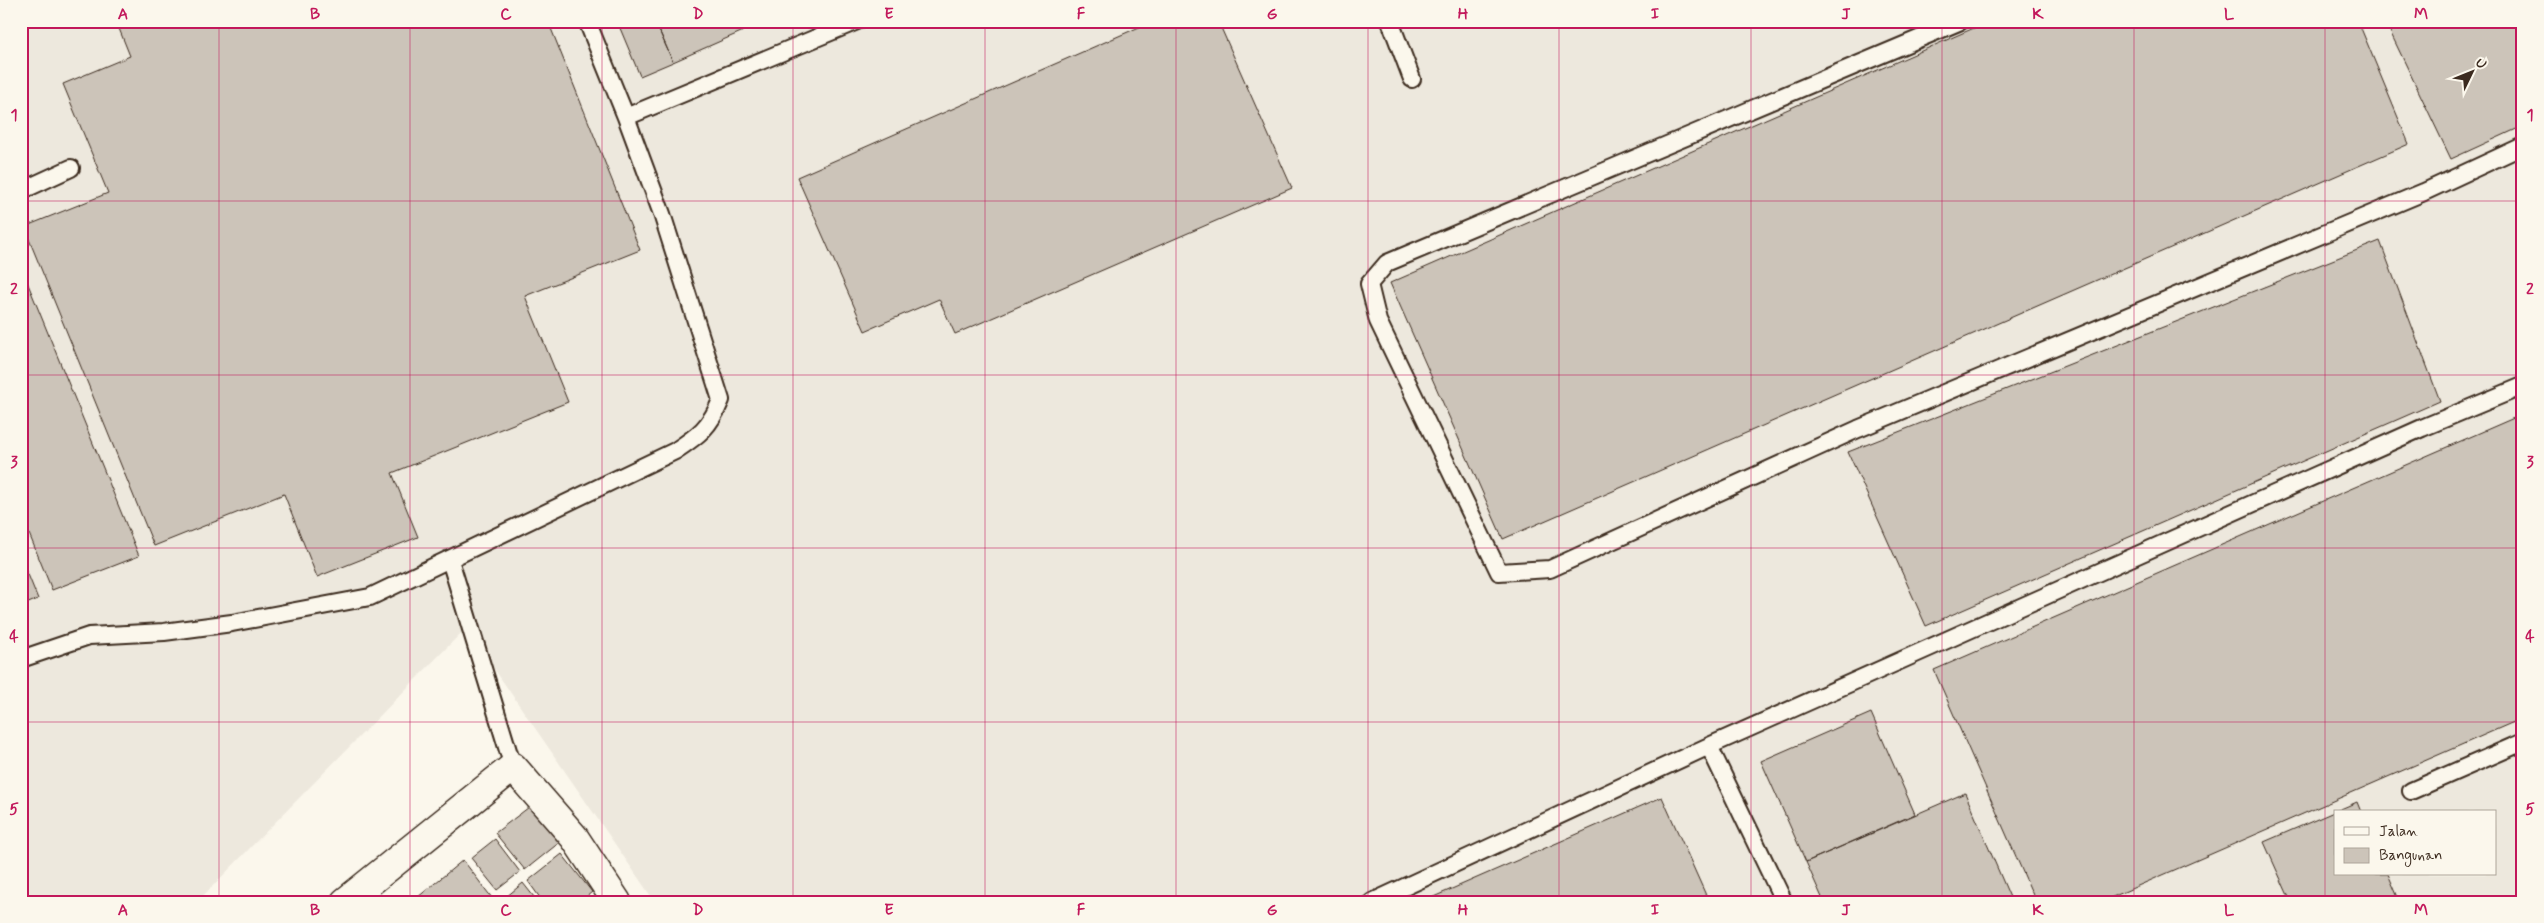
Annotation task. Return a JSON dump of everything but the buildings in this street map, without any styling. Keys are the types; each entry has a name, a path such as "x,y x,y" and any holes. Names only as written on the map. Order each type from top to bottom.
{"street":[{"path":"345,902 513,767 574,837 617,902"}],"lane":[{"path":"21,659 89,636 164,632 232,623 370,597 675,451 704,431 715,416 722,400 662,214 626,117 587,21"},
{"path":"626,117 857,21"},
{"path":"1390,21 1412,79"},
{"path":"1960,21 1387,263 1369,284 1378,321 1499,572 1550,569 1858,429 2424,192 2523,146"},
{"path":"21,191 71,168"},
{"path":"1372,902 1709,746 2422,428 2523,386"},
{"path":"450,560 513,767"},
{"path":"2411,791 2523,742"},
{"path":"1709,746 1784,902"}],"shaded area":[{"path":"21,21 2523,21 2523,902 655,902 466,628 197,902 21,902"}]}
